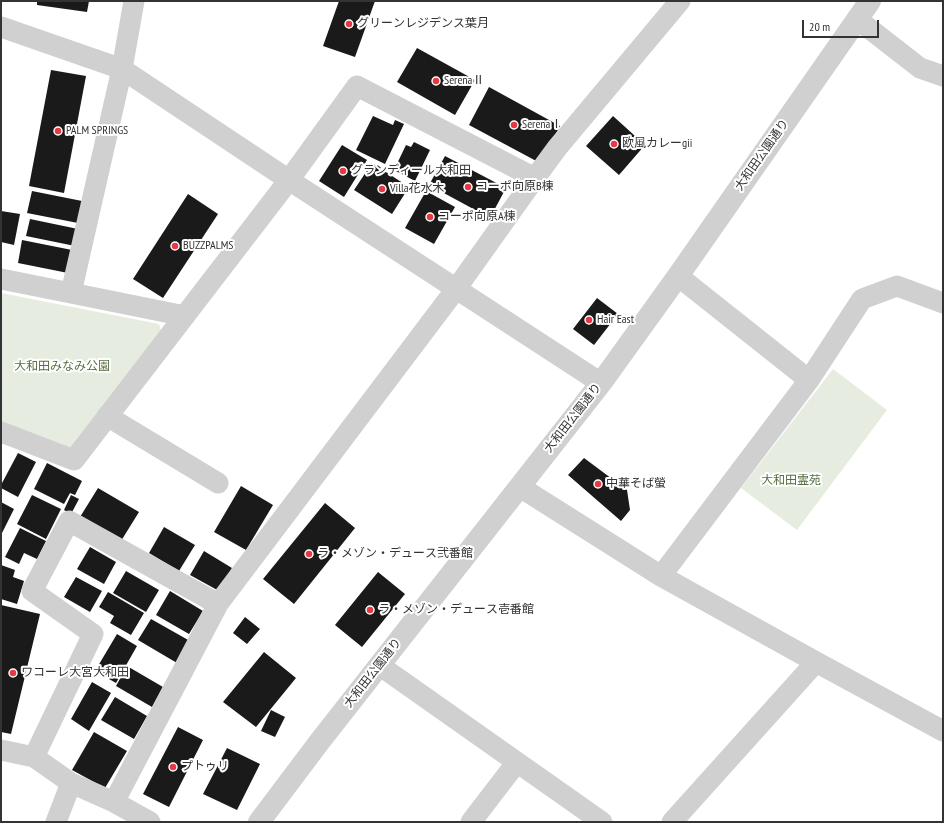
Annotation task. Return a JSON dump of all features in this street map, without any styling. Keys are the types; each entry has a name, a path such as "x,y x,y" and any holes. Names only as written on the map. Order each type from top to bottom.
{"street":[{"path":"71,293 122,69 134,1"},
{"path":"114,802 218,604 456,289 556,148 680,1"},
{"name":"大和田公園通り","path":"259,822 379,665 601,382 678,276 870,1"},
{"path":"857,19 920,68 943,76"},
{"path":"1,27 122,69 289,180 601,382"},
{"path":"1,432 74,460 289,180 357,86 535,178"},
{"path":"678,276 809,380"},
{"path":"1,280 185,316"},
{"path":"661,576 809,380 862,300 897,286 943,304"},
{"path":"107,416 218,483"},
{"path":"520,486 661,576 943,731"},
{"path":"34,757 93,634 32,591 69,521 218,604"},
{"path":"672,822 816,662"},
{"path":"379,665 602,822"},
{"path":"1,750 34,757 71,783 114,802 150,822"},
{"path":"471,822 517,762"},
{"path":"56,822 71,783"}],"green space":[{"name":"大和田みなみ公園","path":"1,293 159,324 162,334 69,450 1,422"},
{"name":"大和田霊苑","path":"833,369 887,410 797,530 741,488"}],"building":[{"path":"37,1 89,1 87,12 37,5"},
{"name":"グリーンレジデンス葉月","path":"339,1 375,1 355,57 323,46"},
{"name":"SerenaⅡ","path":"417,48 475,80 455,115 397,82"},
{"name":"PALM SPRINGS","path":"51,70 86,76 64,193 29,186"},
{"name":"SerenaⅠ","path":"489,87 560,126 540,163 469,125"},
{"path":"373,116 393,125 395,120 404,124 385,164 356,150"},
{"path":"613,116 645,145 619,175 586,146"},
{"path":"414,142 430,150 415,181 394,170 406,145 411,147"},
{"name":"グランディール大和田","path":"342,145 367,160 344,197 319,181"},
{"name":"コーポ向原B棟","path":"445,156 506,188 490,218 429,185"},
{"name":"Villa花水木","path":"372,163 409,187 392,214 354,190"},
{"path":"32,191 82,201 78,223 27,213"},
{"name":"コーポ向原A棟","path":"426,191 455,207 434,244 405,228"},
{"name":"BUZZPALMS","path":"188,194 218,214 163,298 133,279"},
{"path":"1,211 20,214 14,245 1,242"},
{"path":"30,219 78,229 75,246 26,236"},
{"path":"22,240 72,250 68,273 18,263"},
{"path":"597,298 618,314 594,345 573,329"},
{"path":"18,453 36,462 18,497 1,488 1,485"},
{"path":"584,458 627,490 630,510 621,521 568,475"},
{"path":"47,463 82,481 75,495 70,493 64,504 34,489"},
{"path":"241,486 273,505 246,550 214,532"},
{"path":"98,488 139,512 121,541 80,517"},
{"path":"32,495 61,509 46,539 17,524"},
{"path":"71,495 79,499 71,514 64,510"},
{"path":"1,502 14,509 1,535"},
{"name":"ラ・メゾン・デュース弐番館","path":"325,503 355,528 294,604 263,579"},
{"path":"164,527 195,545 179,571 149,553"},
{"path":"20,528 46,541 37,559 24,553 19,564 5,557"},
{"path":"90,547 116,562 104,584 77,569"},
{"path":"204,551 232,568 219,591 190,575"},
{"path":"1,565 15,570 13,577 24,581 17,604 1,599"},
{"path":"126,571 159,590 146,612 113,593"},
{"name":"ラ・メゾン・デュース壱番館","path":"378,572 405,594 362,647 335,625"},
{"path":"76,577 102,591 90,612 64,597"},
{"path":"170,591 203,611 189,634 156,615"},
{"path":"108,592 144,613 131,635 110,623 114,616 99,607"},
{"name":"ワコーレ大宮大和田","path":"1,605 40,614 11,734 1,732"},
{"path":"245,617 260,629 247,644 233,633"},
{"path":"151,619 190,641 177,663 138,640"},
{"path":"117,634 137,646 116,683 95,671"},
{"path":"264,652 296,678 256,727 223,702"},
{"path":"127,666 163,687 152,707 116,686"},
{"path":"92,682 111,693 89,731 71,719"},
{"path":"115,697 147,716 134,739 101,720"},
{"path":"271,710 285,717 275,737 261,731"},
{"name":"プトゥリ","path":"178,727 203,740 169,807 143,794"},
{"path":"94,732 127,751 105,788 72,770"},
{"path":"227,748 260,764 237,810 203,794"}],"place":[{"name":"グリーンレジデンス葉月","path":"349,24"},
{"name":"SerenaⅡ","path":"436,81"},
{"name":"SerenaⅠ","path":"514,125"},
{"name":"PALM SPRINGS","path":"58,131"},
{"name":"欧風カレーgii","path":"614,144"},
{"name":"グランディール大和田","path":"343,171"},
{"name":"コーポ向原B棟","path":"468,187"},
{"name":"Villa花水木","path":"382,189"},
{"name":"コーポ向原A棟","path":"430,217"},
{"name":"BUZZPALMS","path":"175,246"},
{"name":"Hair East","path":"589,320"},
{"name":"中華そば螢","path":"598,484"},
{"name":"ラ・メゾン・デュース弐番館","path":"309,554"},
{"name":"ラ・メゾン・デュース壱番館","path":"370,610"},
{"name":"ワコーレ大宮大和田","path":"13,673"},
{"name":"プトゥリ","path":"173,767"}]}
